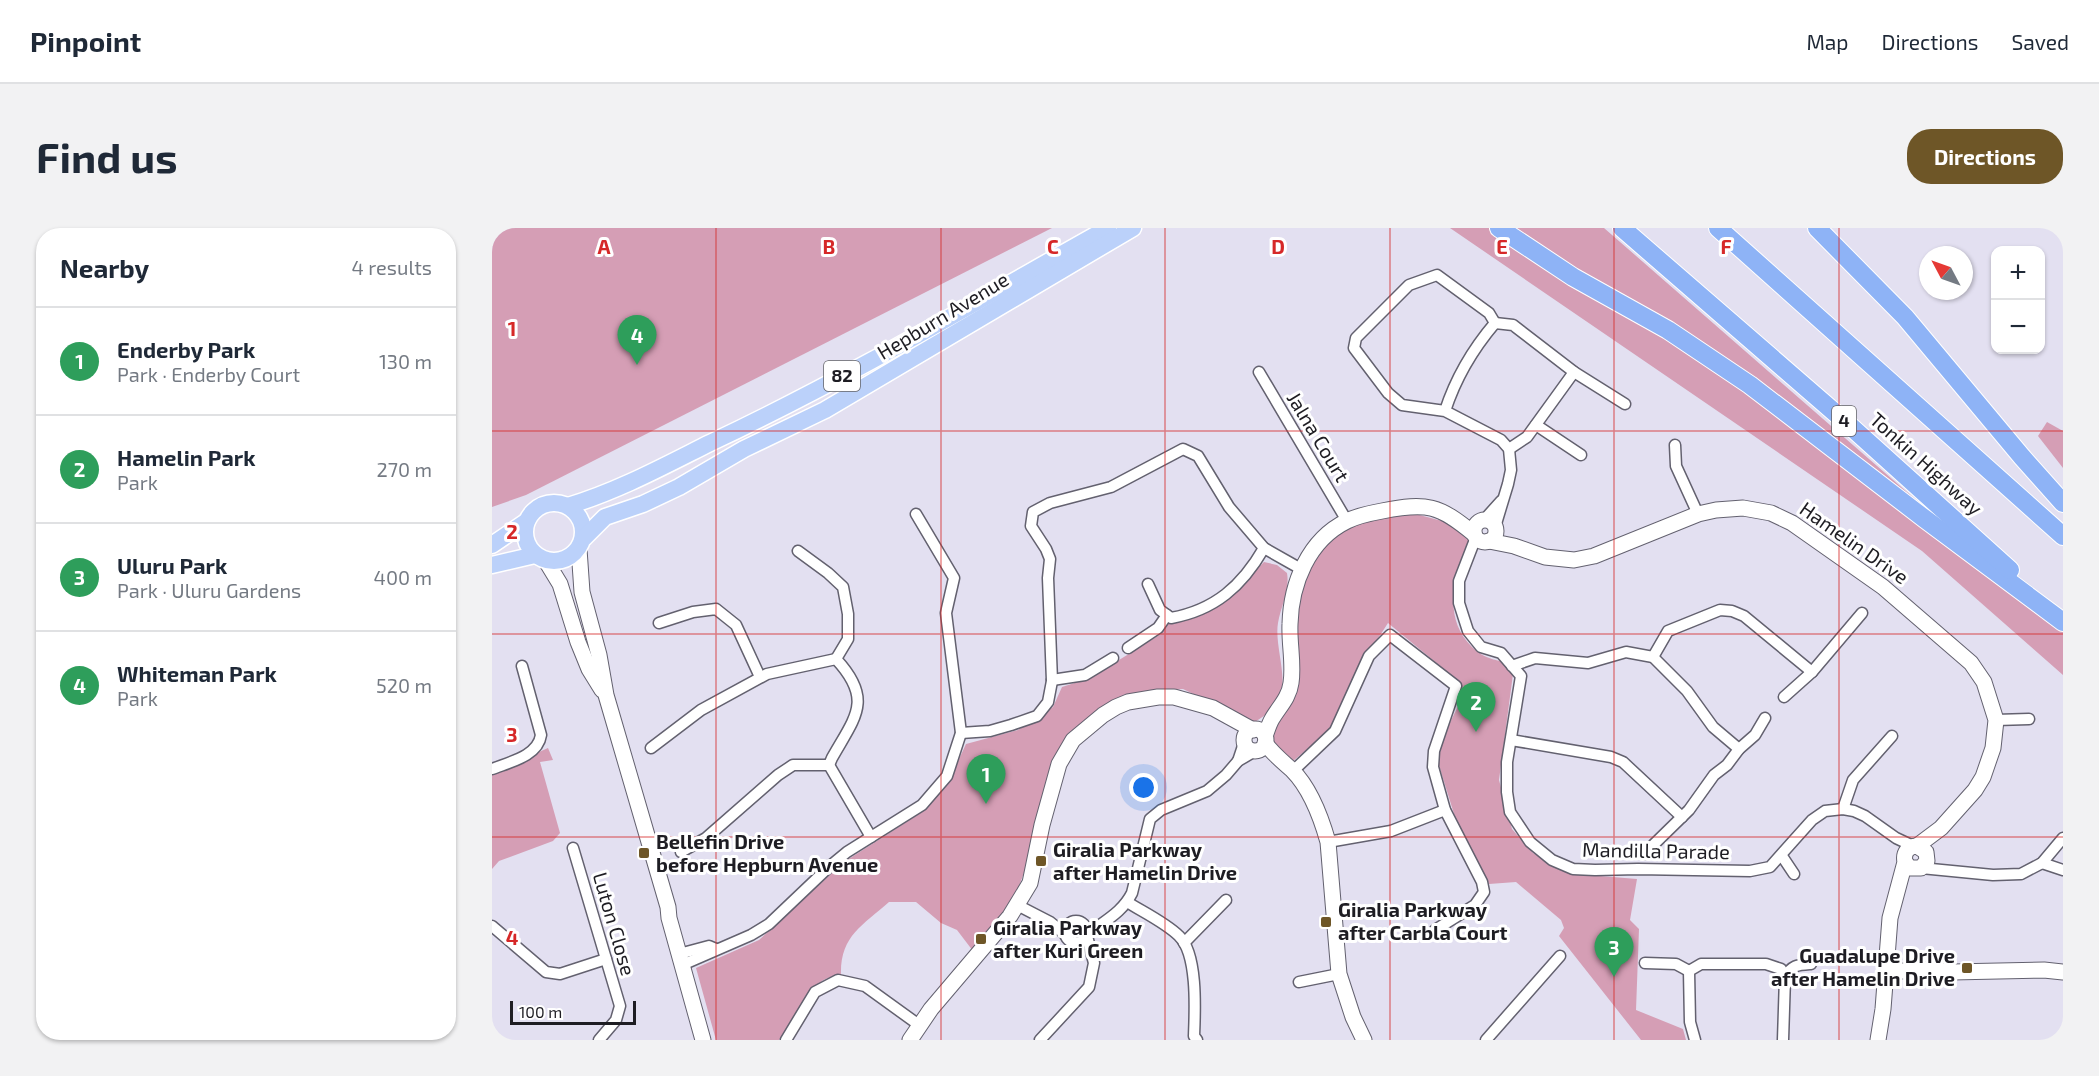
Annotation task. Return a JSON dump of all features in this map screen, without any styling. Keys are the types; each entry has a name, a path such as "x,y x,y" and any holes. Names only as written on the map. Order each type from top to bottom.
{"highway":[{"path":"1499,228 1573,277 1668,330 1750,385 2063,622"},
{"path":"1515,228 1543,256"},
{"name":"Tonkin Highway","path":"1622,228 1848,424 2063,617"},
{"name":"Tonkin Highway","path":"1718,228 2063,536"},
{"path":"1817,228 1905,317 2063,503"}],"main road":[{"name":"Hepburn Avenue","path":"568,506 601,496 750,424 1108,228"},
{"name":"Hepburn Avenue","path":"581,543 606,517 643,504 679,487 744,449 825,410 956,335 1133,228"},
{"name":"82","path":"492,544 527,521 534,511 544,504 557,502 568,506"},
{"path":"568,506 578,514 583,525 581,543"},
{"path":"527,521 524,533 527,545 540,558"},
{"name":"82","path":"492,566 506,560 540,558 558,562 570,558 581,543"}],"street":[{"path":"1495,323 1489,313 1437,275 1409,285 1356,338 1354,348 1388,393 1401,405 1445,411 1501,440 1509,449 1511,470 1504,498 1459,581 1459,603 1468,631 1481,647 1501,653 1512,666 1535,658 1588,663 1626,652 1653,657 1687,691 1713,727 1739,749"},
{"path":"1495,323 1513,325 1574,372 1624,404"},
{"path":"1445,411 1453,385 1465,363 1495,323"},
{"name":"Jalna Court","path":"1258,372 1347,521"},
{"path":"1509,449 1527,437 1574,372"},
{"path":"1536,425 1581,455"},
{"path":"1675,445 1676,466 1698,514"},
{"path":"961,733 990,731 1037,716 1048,702 1052,680 1048,578 1050,560 1046,549 1031,526 1034,512 1050,503 1111,487 1183,449 1198,456 1230,507 1264,548 1301,569"},
{"name":"Hamelin Drive","path":"1255,740 1289,693 1291,604 1296,578 1321,541 1347,521 1403,507 1432,507 1514,546 1545,557 1574,560 1594,556 1698,514 1716,510 1743,508 1771,513 1792,523 1883,587 1971,663 1984,682 1996,720 1993,748 1983,777 1975,790 1916,857 1897,892 1890,918 1883,1009 1878,1040"},
{"path":"684,958 709,946 716,949 751,935 769,924 846,852 922,805 947,776 961,733 946,613 954,578 916,514"},
{"path":"581,543 582,592 599,655 606,695 668,907 711,1040"},
{"path":"1148,584 1160,610 1167,615 1172,618 1192,614 1216,602 1242,581 1264,548"},
{"path":"651,748 701,710 760,677 836,659 848,639 848,614 843,587 798,551"},
{"path":"540,558 560,584 589,669 606,695"},
{"path":"659,623 693,612 716,609 736,625 760,677"},
{"path":"1653,657 1668,631 1720,610 1732,611 1744,616 1812,672"},
{"path":"1784,697 1812,672 1862,613"},
{"path":"1128,648 1158,628 1167,615"},
{"path":"1293,771 1335,731 1369,656 1390,635 1456,686 1434,751 1433,767 1444,810 1482,882 1484,892 1474,905 1435,930"},
{"path":"1052,680 1085,675 1113,657"},
{"path":"829,765 857,714 858,693 849,673 836,659"},
{"path":"492,769 530,753 540,744 541,735 522,666"},
{"name":"Mandilla Parade","path":"1512,666 1521,676 1507,762 1510,812 1530,842 1552,860 1573,869 1750,871 1770,867 1812,820 1825,811 1843,809"},
{"path":"909,1040 931,1009 1017,905 1030,883 1042,825 1059,764 1073,740 1102,715 1116,707 1128,702 1158,697 1190,700 1213,708 1228,717 1293,771 1309,794 1322,821 1328,842 1339,974 1353,1017 1364,1040"},
{"path":"1644,854 1682,817 1714,775 1727,765 1739,749 1755,735 1765,718"},
{"path":"1996,720 2029,719"},
{"path":"1892,736 1853,780 1843,809 1865,816 1916,857 1952,871 1993,875 2021,874 2042,863 2063,838"},
{"path":"1017,905 1067,930 1071,941 1084,938 1118,913 1127,903 1132,893 1150,819 1161,810 1207,791 1226,775 1255,740"},
{"path":"1511,740 1611,757 1623,762 1682,817"},
{"path":"681,852 706,838 778,775 793,765 829,765"},
{"path":"829,765 871,837"},
{"path":"1328,842 1391,831 1444,810"},
{"name":"Luton Close","path":"573,848 620,1006 616,1020 599,1040"},
{"path":"1782,856 1794,874"},
{"path":"2042,863 2063,870"},
{"path":"1184,943 1226,900"},
{"path":"1127,903 1178,935 1187,946 1196,997 1194,1036 1197,1040"},
{"path":"1067,930 1073,921 1103,922"},
{"path":"1041,1040 1089,987 1094,971 1084,938 1085,924 1080,921"},
{"path":"492,926 546,972 560,974 606,959"},
{"path":"1486,1040 1560,956"},
{"path":"684,958 703,1040"},
{"path":"1645,963 1676,964 1689,971"},
{"path":"1689,971 1701,964 1766,964 1781,969 1785,977"},
{"path":"1783,1040 1785,977 1790,968 1796,965 1811,964"},
{"path":"1886,965 1909,971 1921,969 1952,972 2044,970 2063,972"},
{"path":"1689,971 1690,1023 1695,1040"},
{"path":"1299,982 1339,974"},
{"path":"786,1040 815,992 838,980 865,986 919,1025"}],"shaded area":[{"path":"492,228 1052,228 526,495 492,507"},
{"path":"1450,228 1604,228 2063,628 2063,675 1922,551"},
{"path":"2047,422 2063,431 2063,468 2038,436"},
{"path":"1412,513 1461,526 1470,542 1456,582 1454,609 1456,622 1462,635 1474,649 1487,657 1505,663 1513,674 1499,780 1512,829 1533,853 1576,874 1637,879 1630,920 1639,929 1636,1010 1683,1029 1686,1040 1641,1040 1559,936 1564,928 1561,920 1516,882 1489,884 1455,817 1437,759 1438,747 1462,698 1462,687 1457,680 1388,623 1366,657 1330,730 1293,761 1281,754 1273,743 1270,734 1278,719 1293,622 1311,559 1334,535 1357,523"},
{"path":"1264,562 1277,565 1287,573 1288,579 1277,632 1282,674 1281,694 1278,702 1270,711 1253,723 1183,689 1151,691 1077,728 1018,889 997,923 973,951 957,930 941,923 916,902 889,902 854,933 844,951 841,975 826,979 815,987 803,1001 779,1040 716,1040 696,968 759,940 844,862 922,812 947,785 966,744 1018,730 1053,707 1062,687 1090,678 1161,634 1169,622 1194,618 1223,603"},
{"path":"548,748 553,760 540,762 560,833 553,841 499,861 492,869 492,773"}],"place":[{"name":"Whiteman Park","path":"637,365"},
{"name":"Hamelin Park","path":"1476,732"},
{"name":"Enderby Park","path":"986,804"},
{"name":"Bellefin Drive before Hepburn Avenue","path":"644,853"},
{"name":"Giralia Parkway after Hamelin Drive","path":"1041,861"},
{"name":"Giralia Parkway after Carbla Court","path":"1326,922"},
{"name":"Giralia Parkway after Kuri Green","path":"981,939"},
{"name":"Guadalupe Drive after Hamelin Drive","path":"1967,968"},
{"name":"Uluru Park","path":"1614,977"}]}
